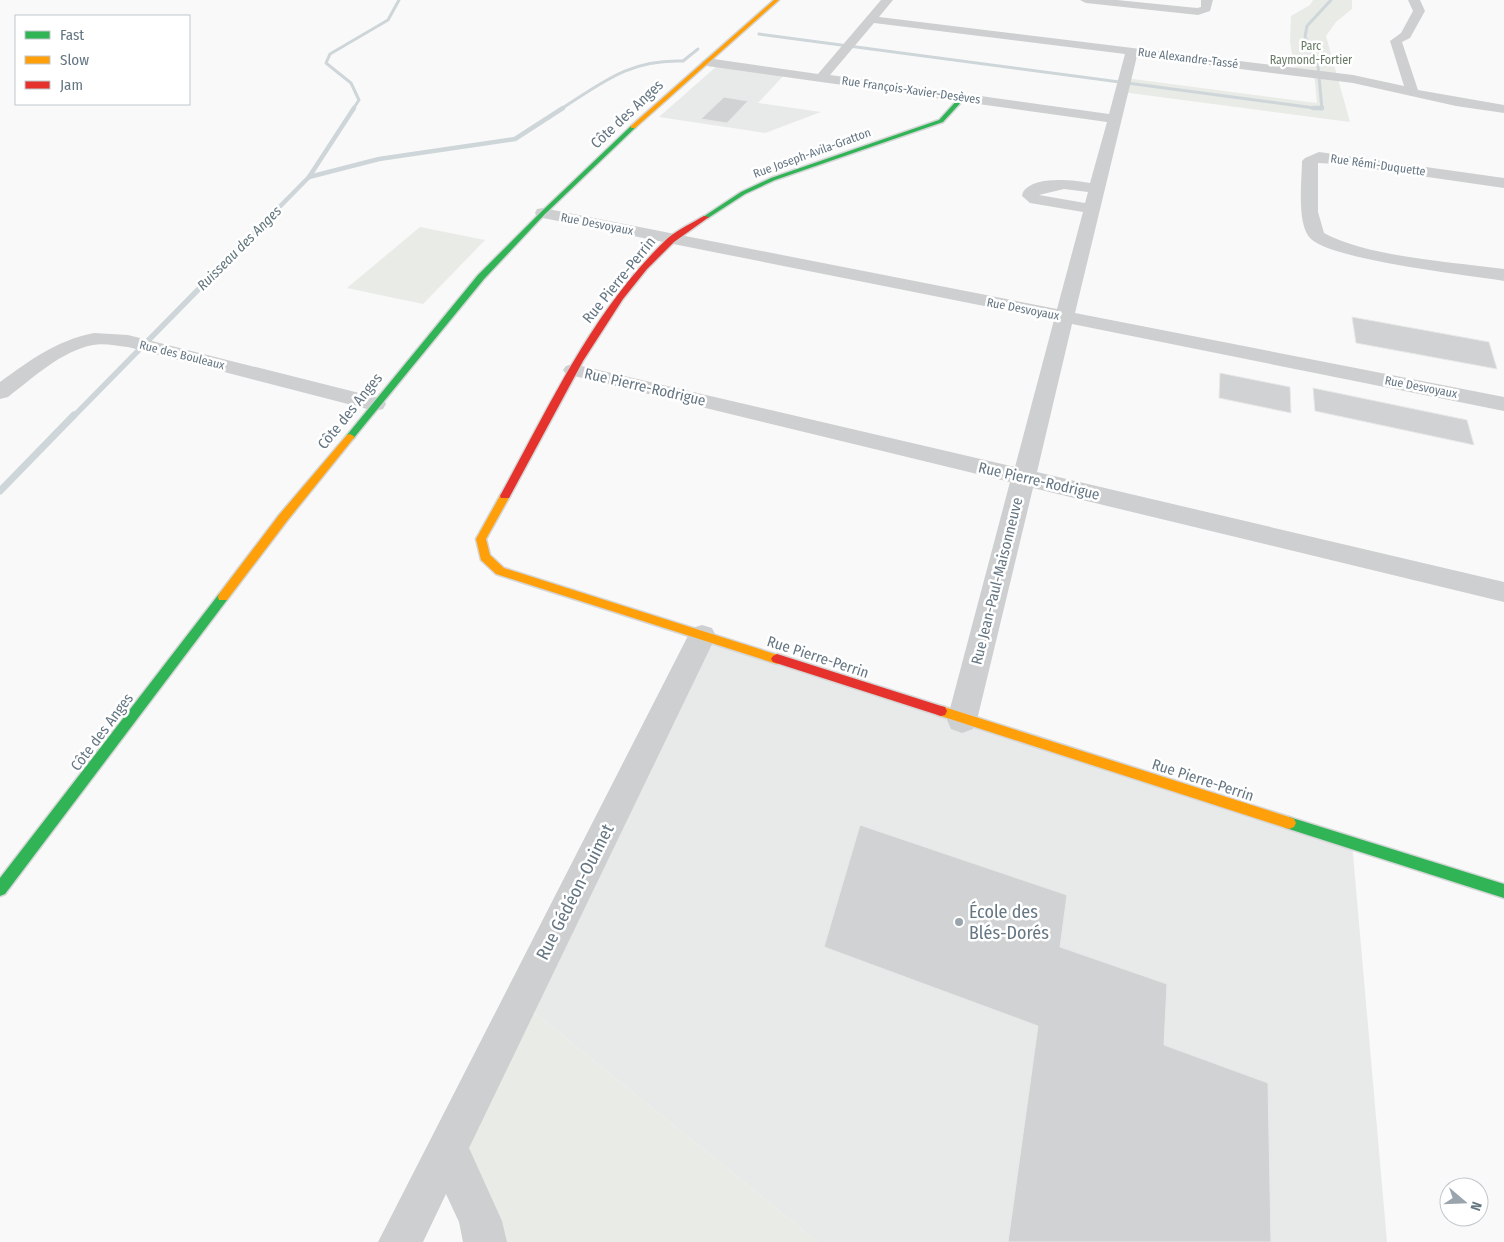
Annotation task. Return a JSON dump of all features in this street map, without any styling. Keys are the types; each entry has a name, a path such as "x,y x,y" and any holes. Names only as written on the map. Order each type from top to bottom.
{"street":[{"name":"Côte des Anges","path":"0,889 283,518 481,277 543,213 635,125 776,0"},
{"path":"821,78 887,0"},
{"path":"1086,0 1198,12 1206,9 1208,0"},
{"path":"1413,93 1396,46 1396,41 1406,35 1419,11 1414,0"},
{"name":"Rue Alexandre-Tassé","path":"871,19 1353,79 1413,93 1504,108"},
{"name":"Rue Jean-Paul-Maisonneuve","path":"962,720 1132,51"},
{"name":"Rue François-Xavier-Desèves","path":"707,62 1115,119"},
{"name":"Rue Joseph-Avila-Gratton","path":"672,239 743,193 773,179 941,121 962,98"},
{"name":"Rue Rémi-Duquette","path":"1504,183 1319,157 1310,162 1311,226 1317,236 1345,249 1504,275"},
{"path":"1092,209 1036,200 1030,196 1031,192 1050,184 1060,183 1097,189"},
{"name":"Rue Desvoyaux","path":"543,213 1504,404"},
{"name":"Rue Pierre-Perrin","path":"672,239 614,305 594,333 482,539 485,557 500,571 962,720 1504,891"},
{"name":"Rue des Bouleaux","path":"0,392 56,352 89,340 104,338 128,341 375,404"},
{"name":"Rue Pierre-Rodrigue","path":"573,370 1504,592"},
{"name":"Rue Gédéon-Ouimet","path":"400,1242 702,636"},
{"path":"447,1147 480,1221 485,1242"}],"shaded area":[{"path":"718,65 786,73 758,103 821,112 765,133 659,117"},
{"name":"École des Blés-Dorés","path":"702,636 1352,843 1387,1242 818,1242 520,1001"}],"green space":[{"name":"Parc Raymond-Fortier","path":"1313,0 1352,0 1352,9 1336,22 1326,36 1350,122 1122,92 1125,78 1317,103 1314,73 1295,71 1290,42 1291,16 1310,5"},
{"path":"420,227 485,240 423,304 347,288"},
{"path":"520,1001 818,1242 485,1242 447,1147"}],"building":[{"path":"724,97 748,101 727,123 701,119"},
{"path":"1352,317 1489,342 1497,369 1356,343"},
{"path":"1220,373 1290,387 1291,413 1219,398"},
{"path":"1313,388 1467,420 1474,445 1315,411"},
{"path":"860,825 1067,895 1060,947 1167,984 1164,1045 1268,1083 1271,1242 1008,1242 1038,1026 824,947"}],"waterway":[{"name":"Ruisseau des Anges","path":"353,109 359,100 351,83 326,63 330,54 388,20 399,0"},
{"path":"1322,108 1318,66 1305,37 1307,26 1331,0"},
{"path":"759,34 1314,108"},
{"path":"561,109 618,74 647,64 664,61 683,61 698,49"},
{"name":"Ruisseau des Anges","path":"309,177 354,108"},
{"path":"309,177 379,159 515,139 563,108"},
{"path":"1314,108 1322,108"},
{"path":"1314,108 1322,108"},
{"name":"Ruisseau des Anges","path":"242,245 309,177"},
{"name":"Ruisseau des Anges","path":"73,417 243,244"},
{"name":"Ruisseau des Anges","path":"0,491 74,415"}],"traffic: fast":[{"path":"706,217 743,193 773,179 941,121 962,98"},
{"path":"350,437 481,277 543,213 633,127"},
{"path":"0,889 223,597"},
{"path":"1289,823 1504,891"}],"traffic: slow":[{"path":"633,127 777,0"},
{"path":"223,597 283,518 350,437"},
{"path":"505,496 481,539 485,557 500,571 777,659"},
{"path":"941,711 1289,823"}],"traffic: jam":[{"path":"505,496 579,361 621,297 671,240 706,217"},
{"path":"777,659 941,711"}],"place":[{"name":"École des Blés-Dorés","path":"959,922"}]}
